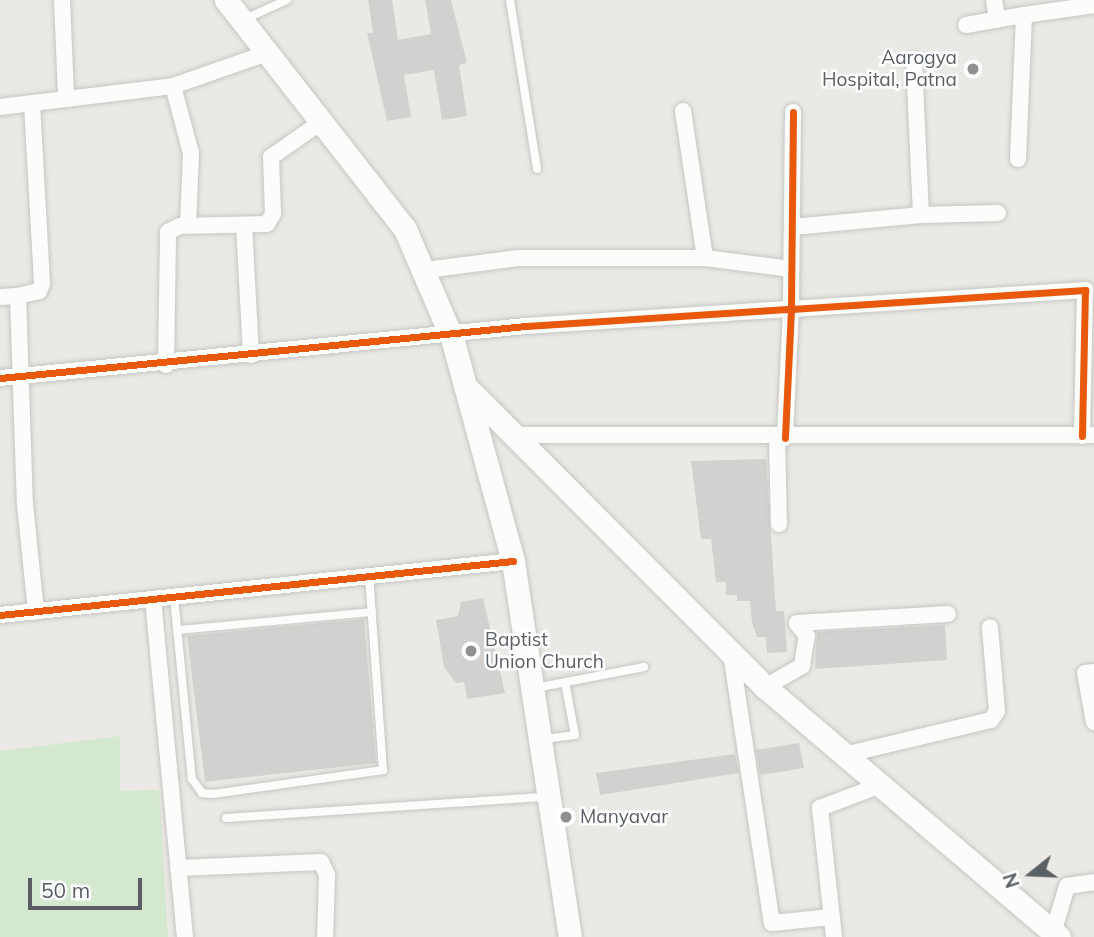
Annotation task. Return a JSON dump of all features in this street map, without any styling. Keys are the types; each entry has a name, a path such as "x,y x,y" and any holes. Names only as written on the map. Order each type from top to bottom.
{"main road":[{"path":"226,0 245,19 324,120 405,229 426,270 452,338 470,391 513,561 570,937"},
{"path":"470,391 765,687 1056,935"}],"street":[{"path":"62,0 66,97"},
{"path":"994,0 997,20"},
{"path":"967,25 1094,5"},
{"path":"1018,159 1024,15"},
{"path":"0,107 173,86 270,52"},
{"path":"914,61 921,215"},
{"path":"173,86 191,153 188,225"},
{"path":"0,297 39,291 42,284 32,104"},
{"path":"682,111 705,258"},
{"path":"779,524 781,438 792,310 793,112"},
{"path":"166,365 164,244 167,232 188,225 244,225 272,220 276,149 324,120"},
{"path":"792,227 921,215 998,213"},
{"path":"244,225 251,355"},
{"path":"426,270 518,258 705,258 791,269"},
{"path":"0,378 452,338 526,326 1085,290 1088,436 781,438 514,435"},
{"path":"18,296 23,376 25,505 37,611"},
{"path":"0,615 513,561"},
{"path":"153,599 185,937"},
{"path":"765,687 802,666 807,636 797,623 948,614"},
{"path":"844,755 991,720 997,711 990,627"},
{"path":"731,653 772,923 831,917"},
{"path":"1094,672 1085,673 1094,722"},
{"path":"834,937 820,808 878,786"},
{"path":"178,868 321,862 327,875 324,937"},
{"path":"1056,935 1067,886 1094,882"}],"lane":[{"path":"245,19 287,0"},
{"path":"510,0 537,169"},
{"path":"174,597 192,779 202,793 213,794 383,770 369,576"},
{"path":"178,630 372,612"},
{"path":"532,688 644,667"},
{"path":"540,740 575,735 565,682"},
{"path":"226,818 549,797"}],"green space":[{"path":"120,736 120,791 159,790 168,937 0,937 0,751"}],"building":[{"path":"368,0 392,0 398,40 431,34 425,0 451,0 467,63 459,65 467,116 442,120 434,70 404,75 411,117 387,121 367,33 373,33"},
{"path":"766,459 776,611 784,611 787,652 767,653 766,637 757,637 752,623 750,601 737,601 737,595 726,595 726,582 716,582 711,539 701,539 691,461"},
{"path":"483,598 505,693 467,699 464,682 456,683 444,667 436,620 458,616 461,602"},
{"path":"364,619 376,763 205,782 187,636"},
{"path":"945,625 947,660 815,669 817,632"},
{"path":"799,743 804,768 760,775 756,750"},
{"path":"735,754 739,773 600,795 596,773"}],"cycle path":[{"path":"793,112 791,309 1085,290 1082,436"},
{"path":"0,378 526,326 791,309 785,438"},
{"path":"0,615 513,561"}],"place":[{"name":"Aarogya Hospital, Patna","path":"973,69"},
{"name":"Baptist Union Church","path":"471,651"},
{"name":"Manyavar","path":"566,817"}]}
